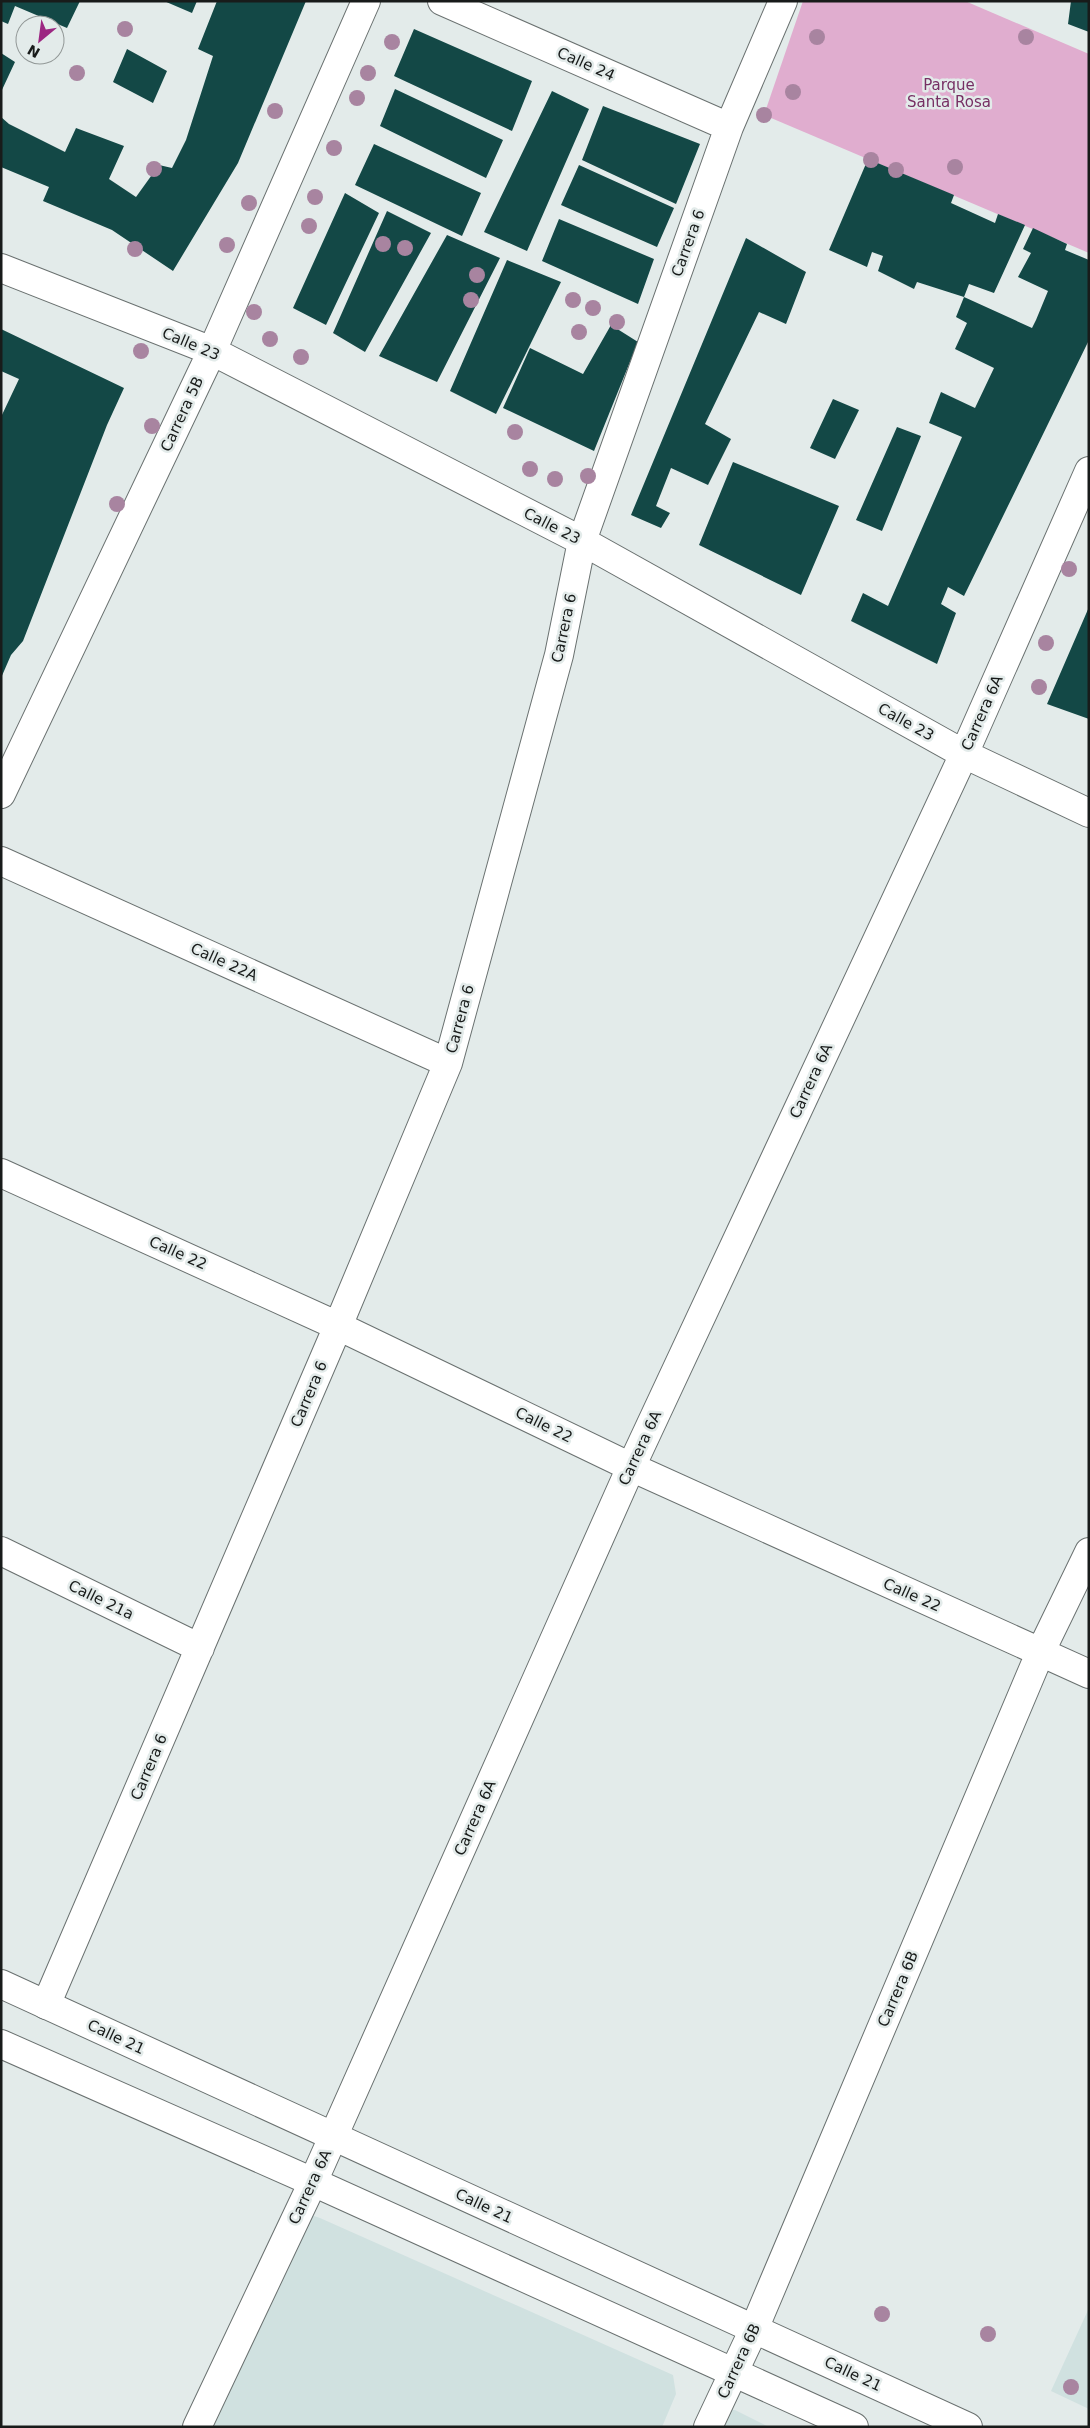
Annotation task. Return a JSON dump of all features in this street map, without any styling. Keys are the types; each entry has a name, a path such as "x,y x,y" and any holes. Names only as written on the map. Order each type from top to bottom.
{"street":[{"name":"Carrera 5B","path":"1,794 212,351 366,1"},
{"name":"Calle 24","path":"442,1 729,127"},
{"name":"Carrera 6","path":"46,2005 338,1326 448,1063 559,655 582,541 729,127 783,1"},
{"name":"Calle 23","path":"1,268 212,351 582,541 964,754 1089,813"},
{"name":"Carrera 6A","path":"197,2427 334,2137 631,1467 964,754 1089,471"},
{"name":"Calle 22A","path":"1,861 448,1063"},
{"name":"Calle 22","path":"1,1173 338,1326 631,1467 1089,1674"},
{"name":"Calle 21a","path":"1,1551 200,1648"},
{"name":"Carrera 6B","path":"708,2427 754,2329 1040,1653 1089,1552"},
{"name":"Calle 21","path":"1,1984 968,2427"},
{"path":"1,2044 313,2182 854,2427"}],"shaded area":[{"path":"305,2213 673,2375 676,2394 662,2427 197,2427"},
{"path":"1089,2308 1089,2409 1051,2391"},
{"path":"728,2410 735,2410 769,2427 710,2427"}],"green space":[{"name":"Parque Santa Rosa","path":"803,1 965,1 1089,54 1089,253 764,115"}],"building":[{"path":"1,1 80,1 67,28 65,27 65,15 36,15 15,6 8,24 1,21"},
{"path":"164,1 197,1 192,13"},
{"path":"217,1 306,1 238,163 173,271 112,230 43,201 49,187 1,167 1,117 9,124 65,152 76,128 124,146 109,179 136,197 159,165 172,168 186,140 213,56 198,49"},
{"path":"1071,1 1089,1 1089,32 1068,24"},
{"path":"414,29 532,81 512,131 394,76"},
{"path":"127,49 167,71 153,103 113,82"},
{"path":"1,53 15,62 1,92"},
{"path":"395,89 503,140 486,178 380,126"},
{"path":"552,91 589,109 527,251 484,232"},
{"path":"603,106 700,144 676,204 582,160"},
{"path":"374,144 481,193 462,236 355,185"},
{"path":"868,159 954,195 951,203 995,223 998,214 1025,225 994,293 969,284 964,297 917,282 914,289 878,271 883,256 872,252 867,267 829,250"},
{"path":"579,165 674,208 657,247 561,205"},
{"path":"345,193 379,213 326,325 293,308"},
{"path":"387,211 431,233 365,352 333,333"},
{"path":"559,219 654,259 638,304 542,261"},
{"path":"1033,228 1067,244 1065,250 1089,260 1089,340 964,596 948,587 941,604 956,613 937,664 851,621 863,593 888,606 962,437 929,423 941,392 975,408 994,368 955,349 967,323 956,317 964,297 1032,328 1036,320 1048,291 1018,277 1031,253 1023,249"},
{"path":"447,235 500,258 437,382 379,356"},
{"path":"746,238 806,272 786,324 759,312 705,424 731,439 708,485 671,468 656,506 670,513 661,528 631,515"},
{"path":"507,260 561,282 496,414 450,391"},
{"path":"611,325 638,342 594,451 503,408 530,348 583,374"},
{"path":"1,329 124,388 107,425 23,641 11,655 1,678 1,417 19,379 1,371"},
{"path":"833,399 859,410 835,459 810,448"},
{"path":"897,427 921,436 882,531 856,520"},
{"path":"733,462 839,506 801,595 699,545"},
{"path":"1089,607 1089,719 1047,704"}]}
